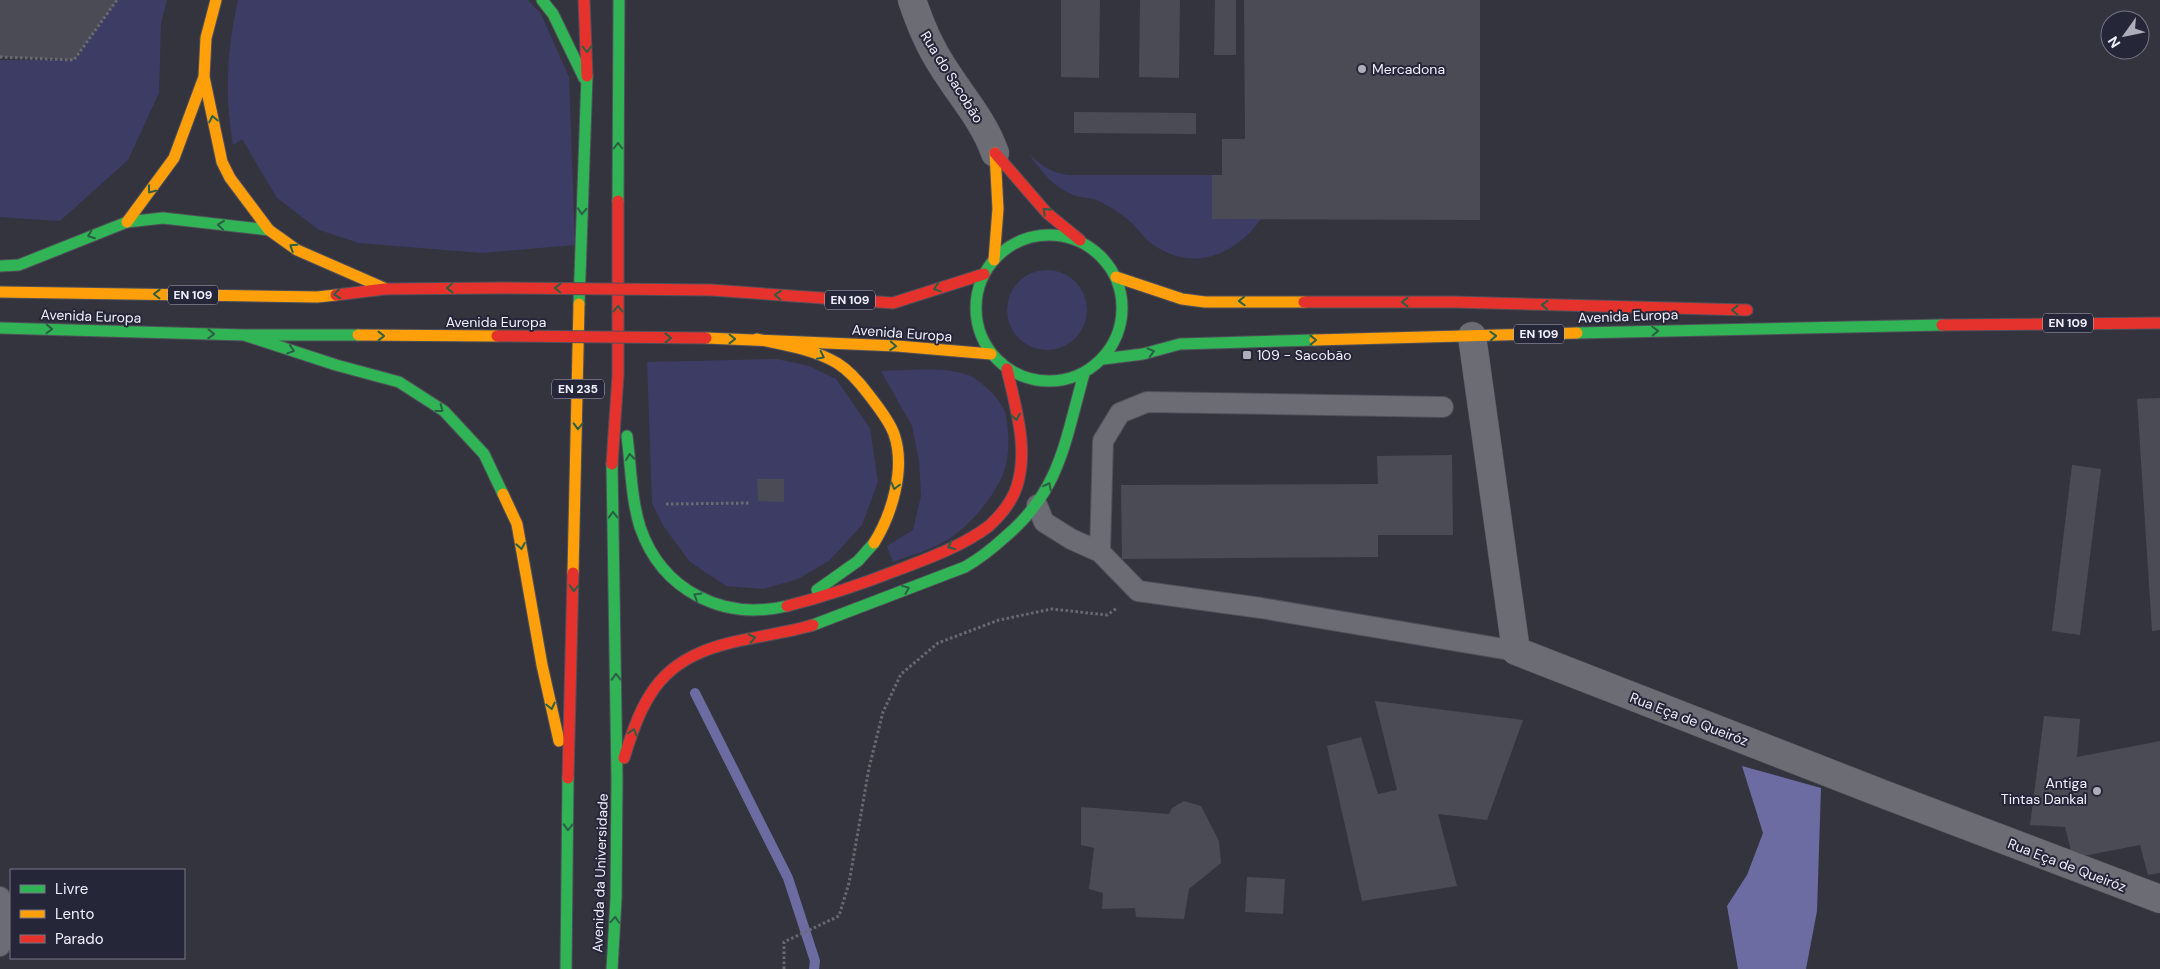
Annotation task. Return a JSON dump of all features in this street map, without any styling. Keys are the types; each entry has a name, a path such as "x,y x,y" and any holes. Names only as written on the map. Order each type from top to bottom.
{"main road":[{"path":"216,0 206,38 204,77 222,162 230,178 269,230 297,250 385,289"},
{"path":"542,0 553,14 588,87"},
{"name":"EN 235","path":"566,969 568,778 581,233 588,87 584,0"},
{"name":"EN 235","path":"618,0 618,375 612,454 618,778"},
{"path":"127,222 174,158 204,77"},
{"path":"995,153 1048,213 1105,260 1116,277 1123,302 1121,326 1114,344 1103,359 1084,374 1071,379 1045,382 1019,376 1007,369 991,354 980,334 976,311 978,289 984,274 994,260 1012,245 1027,238 1048,235 1066,236 1083,243"},
{"path":"994,260 998,209 995,153"},
{"path":"0,266 19,265 55,249 127,222 162,218 269,230"},
{"path":"28,248 55,249"},
{"name":"Avenida Europa","path":"0,292 317,296 385,289 711,290 893,303 984,274"},
{"name":"Avenida Europa","path":"1116,277 1182,299 1206,302 1454,302 1761,310"},
{"name":"Avenida Europa","path":"1869,315 1976,323"},
{"name":"Avenida Europa","path":"1103,359 1143,354 1180,344 1976,323 2160,323"},
{"name":"Avenida Europa","path":"0,328 244,335 757,339 991,354"},
{"path":"244,335 336,365 399,382 444,411 484,454 517,524 542,665 568,778"},
{"path":"757,339 806,349 846,369 867,393 895,435 898,475 884,525 864,556 795,605"},
{"path":"618,375 636,504 641,527 656,557 680,586 706,602 734,611 769,611 795,605 874,580 972,537 990,524 1010,503 1020,477 1023,454 1007,369"},
{"path":"618,778 638,713 666,673 688,658 720,645 799,630 974,561 1037,505 1052,481 1084,374"},
{"name":"Avenida da Universidade","path":"612,969 616,899 618,778"}],"street":[{"name":"Rua do Sacobão","path":"912,0 922,29 930,44 942,66 990,138 995,153"},
{"path":"1472,336 1516,651"},
{"name":"Rua Eça de Queiróz","path":"1516,651 2160,900"}],"lane":[{"path":"1100,552 1103,441 1120,413 1147,402 1443,407"},
{"path":"1037,505 1044,522 1071,539 1100,552 1138,591 1261,608 1516,651"},
{"path":"0,897 6,914 0,946"}],"path":[{"path":"0,56 74,60 117,0"},
{"path":"636,504 750,503"},
{"path":"784,969 784,942 839,916 849,883 869,768 883,712 901,674 938,643 999,620 1052,609 1107,615 1138,591"}],"shaded area":[{"path":"112,0 167,0 161,23 159,93 128,160 60,221 0,217 0,60 74,60"},
{"path":"238,0 528,0 541,14 569,77 575,245 482,253 359,243 319,230 277,198 242,139 233,145 228,107 228,72 231,37"},
{"path":"1029,154 1047,168 1057,173 1069,175 1212,175 1212,219 1261,219 1251,232 1239,242 1212,256 1182,257 1167,253 1152,244 1131,222 1108,206 1096,200 1073,195 1059,188"},
{"path":"1047,270 1062,273 1075,282 1084,295 1087,310 1084,325 1075,338 1062,347 1047,350 1032,347 1019,338 1010,325 1007,310 1010,295 1019,282 1032,273"},
{"path":"777,359 809,366 836,379 870,428 878,482 862,525 830,560 798,579 763,589 726,586 690,562 664,527 652,503 647,362"},
{"path":"942,370 954,371 974,378 988,389 1000,403 1005,412 1008,428 1008,455 1004,472 979,512 964,527 943,543 893,562 887,546 913,530 921,496 919,461 912,426 881,371"}],"water":[{"path":"1742,766 1821,788 1817,911 1806,969 1738,969 1727,906 1747,875 1763,833"}],"building":[{"path":"0,0 117,0 74,60 0,57"},
{"path":"1061,0 1100,0 1099,78 1061,77"},
{"path":"1140,0 1180,0 1179,78 1139,77"},
{"path":"1215,0 1236,0 1236,55 1214,55"},
{"name":"Mercadona","path":"1244,0 1480,0 1480,220 1212,219 1212,175 1222,175 1222,139 1245,139"},
{"path":"1074,112 1196,113 1196,134 1074,133"},
{"path":"2160,398 2160,630 2152,631 2137,399"},
{"path":"1452,455 1453,535 1378,535 1378,557 1122,559 1121,485 1378,484 1377,456"},
{"path":"2072,465 2101,469 2080,635 2052,631"},
{"path":"757,479 784,479 784,502 758,501"},
{"path":"1375,701 1523,720 1487,820 1438,814 1457,886 1362,901 1327,746 1361,737 1378,794 1397,790"},
{"name":"Antiga Tintas Dankal","path":"2044,716 2080,719 2077,757 2160,741 2160,873 2148,875 2140,845 2073,858 2065,827 2030,825"},
{"path":"1184,801 1201,806 1219,841 1221,863 1189,889 1184,919 1136,917 1135,908 1102,909 1103,893 1089,889 1094,848 1081,845 1081,807 1169,814 1172,808"},
{"path":"1247,877 1285,879 1283,914 1245,912"}],"waterway":[{"path":"695,693 788,878 815,961 814,969"}],"traffic: fast":[{"path":"542,0 553,14 584,78"},
{"path":"618,201 619,0"},
{"path":"579,304 587,76"},
{"path":"0,266 19,265 127,222 163,218 269,230"},
{"path":"1049,235 1077,240 1101,256 1117,280 1122,308 1117,336 1101,360 1077,376 1049,381 1021,376 997,360 981,336 976,308 981,280 997,256 1021,240 1049,235"},
{"path":"1577,333 1942,325"},
{"path":"0,328 244,335 358,335"},
{"path":"244,335 336,365 399,382 444,411 484,454 503,494"},
{"path":"1103,359 1143,354 1180,344 1315,340"},
{"path":"813,625 965,567 1005,537 1024,519 1050,482 1065,442 1084,374"},
{"path":"627,436 637,516 650,549 663,568 679,584 698,596 718,604 740,609 763,610 787,606"},
{"path":"612,464 617,779"},
{"path":"817,590 858,561 874,543"},
{"path":"566,969 568,778"},
{"path":"612,969 616,899 617,779"}],"traffic: slow":[{"path":"216,0 206,38 204,77 222,162 230,178 269,230 297,250 384,288"},
{"path":"127,222 174,158 204,77"},
{"path":"994,260 998,209 995,153"},
{"path":"1116,277 1182,299 1205,302 1304,302"},
{"path":"0,292 317,297 336,295"},
{"path":"573,573 579,304"},
{"path":"1315,340 1577,333"},
{"path":"358,335 497,336"},
{"path":"706,338 897,346 991,354"},
{"path":"757,339 808,351 837,363 858,382 880,409 889,424 897,447 898,476 886,519 874,543"},
{"path":"503,494 517,524 542,665 559,741"}],"traffic: jam":[{"path":"584,0 587,76"},
{"path":"995,153 1047,213 1080,240"},
{"path":"612,464 618,375 618,201"},
{"path":"711,290 893,303 984,274"},
{"path":"336,295 385,289 499,288"},
{"path":"499,288 711,290"},
{"path":"1304,302 1454,302 1747,310"},
{"path":"1942,325 2160,323"},
{"path":"497,336 706,338"},
{"path":"787,606 860,584 936,555 979,533 998,517 1006,508 1015,492 1022,457 1020,427 1007,369"},
{"path":"568,778 573,573"},
{"path":"624,758 638,717 650,695 665,676 682,662 702,652 723,645 813,625"}],"place":[{"name":"Mercadona","path":"1362,69"},
{"name":"109 - Sacobão","path":"1247,355"},
{"name":"Antiga Tintas Dankal","path":"2097,791"}]}
